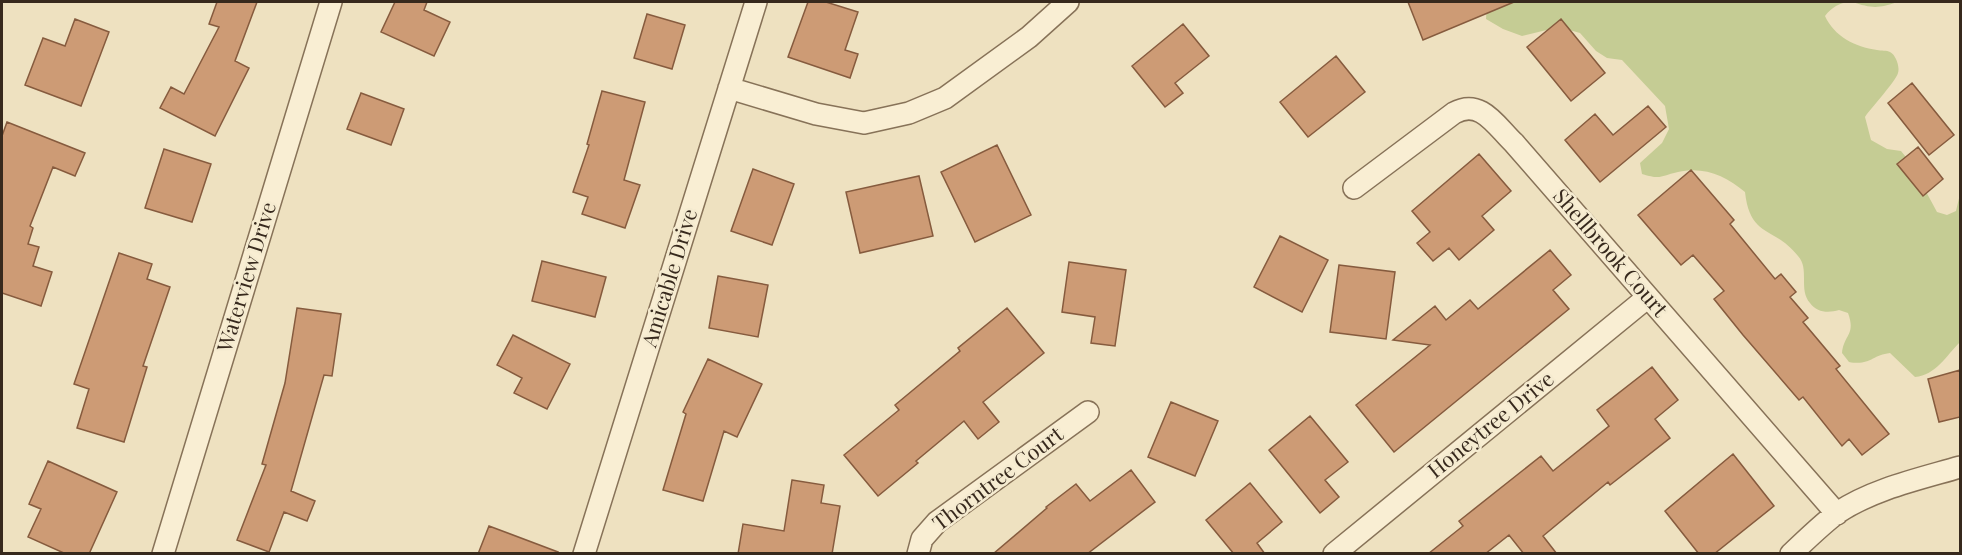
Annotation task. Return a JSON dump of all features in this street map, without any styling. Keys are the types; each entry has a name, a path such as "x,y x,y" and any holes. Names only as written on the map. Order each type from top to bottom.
{"street":[{"name":"Waterview Drive","path":"164,554 331,2"},
{"name":"Amicable Drive","path":"584,554 756,2"},
{"path":"729,88 816,114 864,123 909,113 945,98 1029,38 1068,2"},
{"name":"Shellbrook Court","path":"1354,188 1447,117 1464,108 1477,109 1514,143 1837,514"},
{"name":"Honeytree Drive","path":"1334,554 1648,297"},
{"name":"Thorntree Court","path":"918,554 922,539 937,522 1088,412"},
{"path":"1791,554 1837,514 1876,494 1960,467"}],"green space":[{"path":"1490,2 1850,2 1839,4 1830,10 1825,16 1829,23 1840,35 1853,43 1890,52 1896,58 1898,68 1893,82 1865,117 1871,140 1887,149 1901,151 1910,162 1937,212 1947,215 1956,211 1960,194 1960,342 1935,369 1915,377 1890,353 1862,363 1849,362 1842,353 1851,326 1848,313 1839,310 1827,312 1810,303 1805,292 1801,261 1789,247 1758,225 1748,207 1745,192 1730,181 1706,171 1688,170 1657,177 1642,174 1640,163 1662,143 1669,129 1665,106 1622,60 1607,58 1596,51 1580,33 1559,27 1522,36 1503,29 1486,19 1487,5"},
{"path":"1852,2 1897,2 1874,7"}],"building":[{"path":"217,2 257,2 235,61 249,68 215,136 160,108 171,87 184,94 219,27 209,24"},
{"path":"395,2 427,2 424,10 450,22 434,56 381,32"},
{"path":"808,2 826,2 858,12 845,50 858,54 850,78 788,57"},
{"path":"1408,2 1514,2 1423,40"},
{"path":"647,14 685,25 672,69 634,58"},
{"path":"75,19 109,32 81,106 25,85 43,38 65,46"},
{"path":"1561,19 1605,73 1571,101 1527,47"},
{"path":"1183,24 1209,56 1175,83 1183,93 1165,107 1132,66"},
{"path":"1336,56 1365,92 1308,137 1280,102"},
{"path":"1912,83 1954,135 1929,155 1888,103"},
{"path":"602,91 645,102 624,180 640,185 625,228 582,214 588,197 573,192 589,145 587,144"},
{"path":"361,93 404,109 391,145 347,129"},
{"path":"1648,106 1666,127 1600,182 1565,140 1595,114 1613,135"},
{"path":"7,122 85,153 75,176 53,167 30,226 33,228 28,244 39,247 33,266 52,272 41,306 2,293 2,136"},
{"path":"997,145 1031,215 975,242 941,172"},
{"path":"1918,147 1943,179 1923,196 1897,164"},
{"path":"164,149 211,164 192,222 145,208"},
{"path":"1479,154 1511,191 1482,216 1494,230 1459,260 1449,248 1433,261 1417,243 1430,232 1412,211"},
{"path":"753,169 794,184 772,245 731,231"},
{"path":"1691,170 1734,220 1730,224 1775,279 1781,274 1796,292 1790,297 1808,318 1803,322 1840,366 1836,369 1889,434 1862,455 1849,439 1842,446 1803,397 1799,400 1743,335 1714,299 1724,291 1693,255 1681,265 1638,215"},
{"path":"919,176 933,236 860,253 846,192"},
{"path":"1280,236 1328,260 1302,312 1254,287"},
{"path":"1550,250 1571,275 1553,290 1569,309 1394,452 1356,405 1430,345 1393,340 1435,306 1446,320 1470,300 1478,309"},
{"path":"119,253 152,264 147,279 170,287 143,366 147,367 124,442 77,428 89,389 74,384"},
{"path":"542,261 606,277 595,317 532,301"},
{"path":"1069,262 1126,270 1115,346 1091,343 1095,317 1062,312"},
{"path":"1339,265 1395,272 1386,339 1330,332"},
{"path":"718,276 768,285 758,337 709,328"},
{"path":"297,308 341,314 332,376 324,375 291,491 315,501 307,521 284,512 269,552 237,540 266,465 262,464 285,383"},
{"path":"1007,308 1044,353 983,402 999,422 978,439 964,421 878,496 844,455 899,410 895,405 960,351 958,348"},
{"path":"513,335 570,364 547,409 514,393 522,378 497,365"},
{"path":"708,359 762,384 737,437 724,431 703,501 663,490 686,414 683,412"},
{"path":"1652,367 1678,400 1655,419 1670,438 1610,485 1608,482 1543,536 1557,554 1524,554 1509,535 1485,554 1428,554 1463,526 1459,521 1541,456 1553,471 1609,426 1597,410"},
{"path":"1960,370 1960,417 1939,422 1928,379"},
{"path":"1171,402 1218,421 1195,476 1148,457"},
{"path":"1310,416 1348,462 1325,480 1339,497 1320,513 1269,450"},
{"path":"1733,454 1774,506 1714,554 1699,554 1665,511"},
{"path":"48,461 117,492 89,554 66,554 28,537 41,509 29,504"},
{"path":"1131,470 1155,502 1087,554 993,554 1076,484 1090,501"},
{"path":"792,480 824,485 821,503 840,506 832,554 738,554 743,524 784,531"},
{"path":"1250,483 1282,522 1257,543 1265,554 1234,554 1206,520"},
{"path":"489,526 558,552 557,554 478,554"}]}
